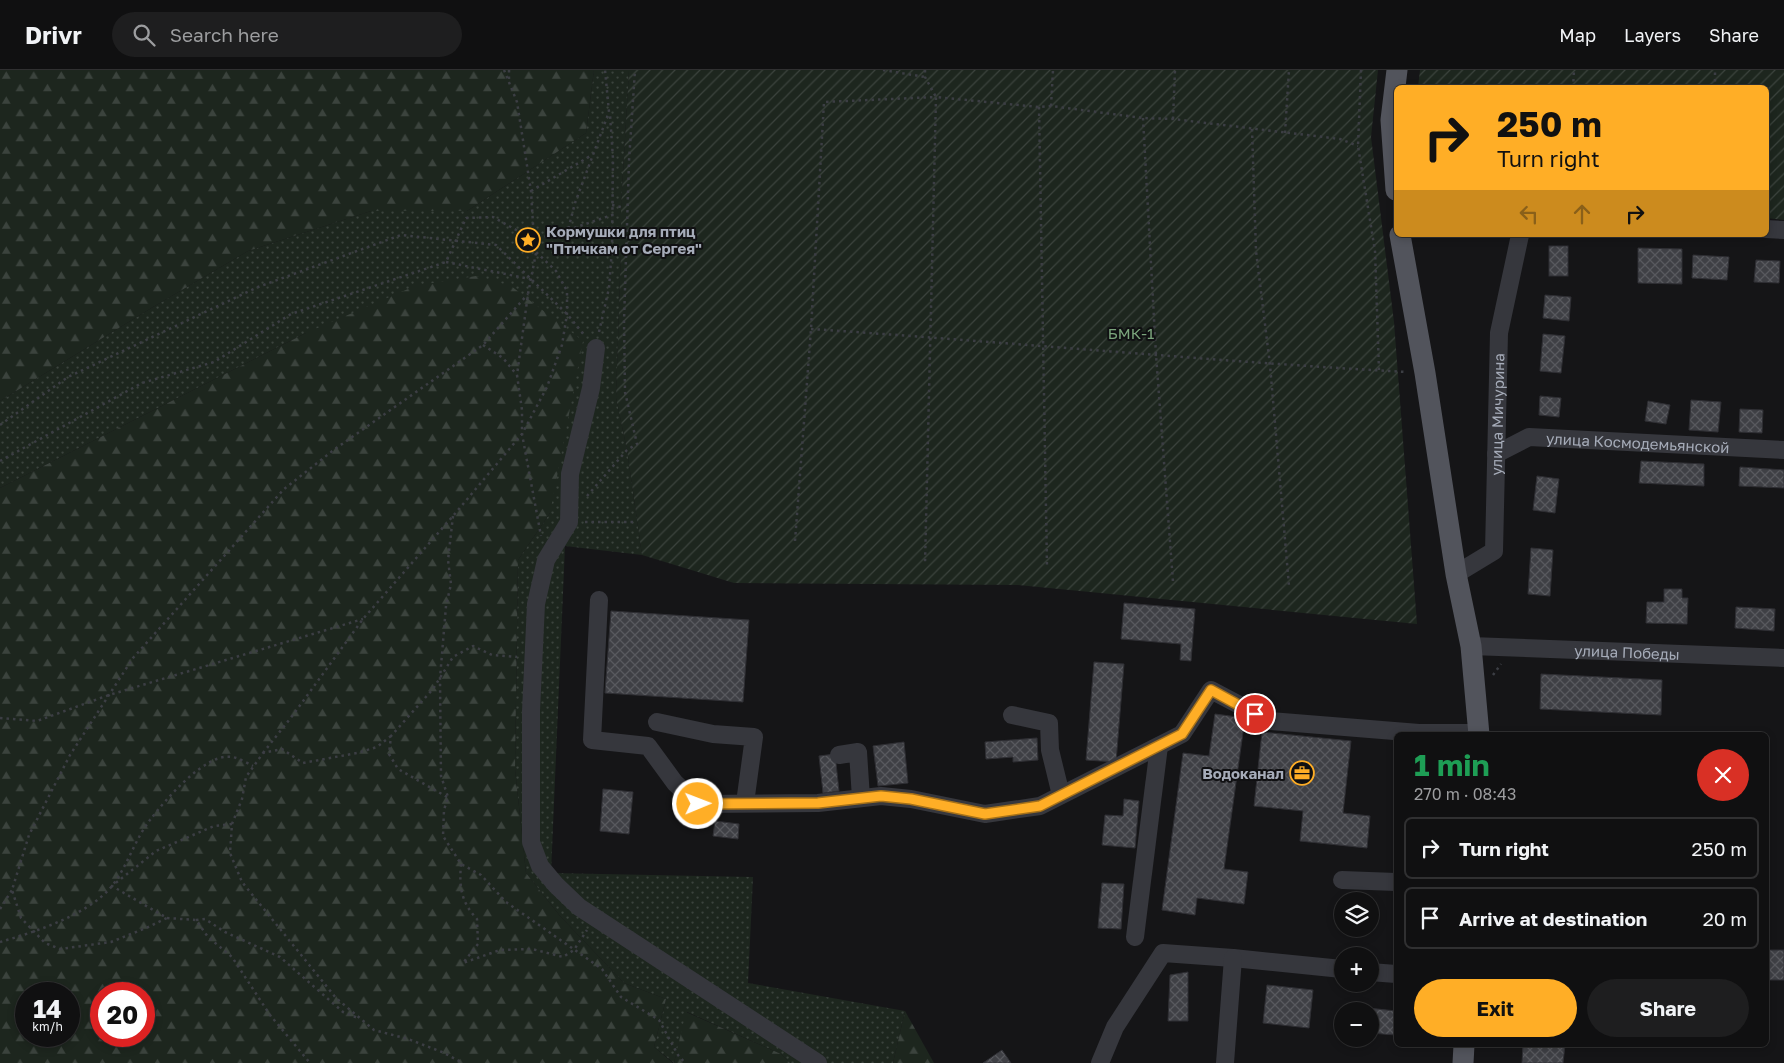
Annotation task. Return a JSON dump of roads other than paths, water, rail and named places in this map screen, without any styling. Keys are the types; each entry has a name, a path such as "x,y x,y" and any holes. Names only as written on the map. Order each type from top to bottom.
{"main road":[{"path":"1395,85 1397,70"},
{"path":"1394,95 1391,120 1394,162"},
{"path":"1400,237 1425,373 1456,574 1471,646 1479,732"},
{"path":"1463,1063 1464,1047"}],"street":[{"path":"1769,229 1784,230"},
{"name":"улица Мичурина","path":"1456,574 1494,551 1500,333 1520,237"},
{"path":"596,348 591,388 570,474 568,522 546,560 536,604 531,710 531,842 540,866 556,885 579,907 818,1063"},
{"name":"улица Космодемьянской","path":"1496,454 1529,437 1784,450"},
{"path":"599,600 592,740 648,746 675,783 698,804 818,803 881,796 911,799 985,814 1040,806 1182,734 1211,690 1270,721 1407,732"},
{"name":"улица Победы","path":"1471,646 1784,658"},
{"path":"1012,715 1049,723 1050,750 1061,795"},
{"path":"657,722 712,734 754,737 745,803"},
{"path":"1135,937 1159,746"},
{"path":"838,755 858,752 861,798"},
{"path":"1342,880 1394,882"},
{"path":"1100,1063 1115,1027 1163,953 1334,968"},
{"path":"1225,1063 1233,958"},
{"path":"1379,973 1394,974"}],"place":[{"name":"Кормушки для птиц \"Птичкам от Сергея\"","path":"528,240"},
{"name":"Водоканал","path":"1302,773"}],"park label":[{"name":"БМК-1","path":"1131,333"}]}
